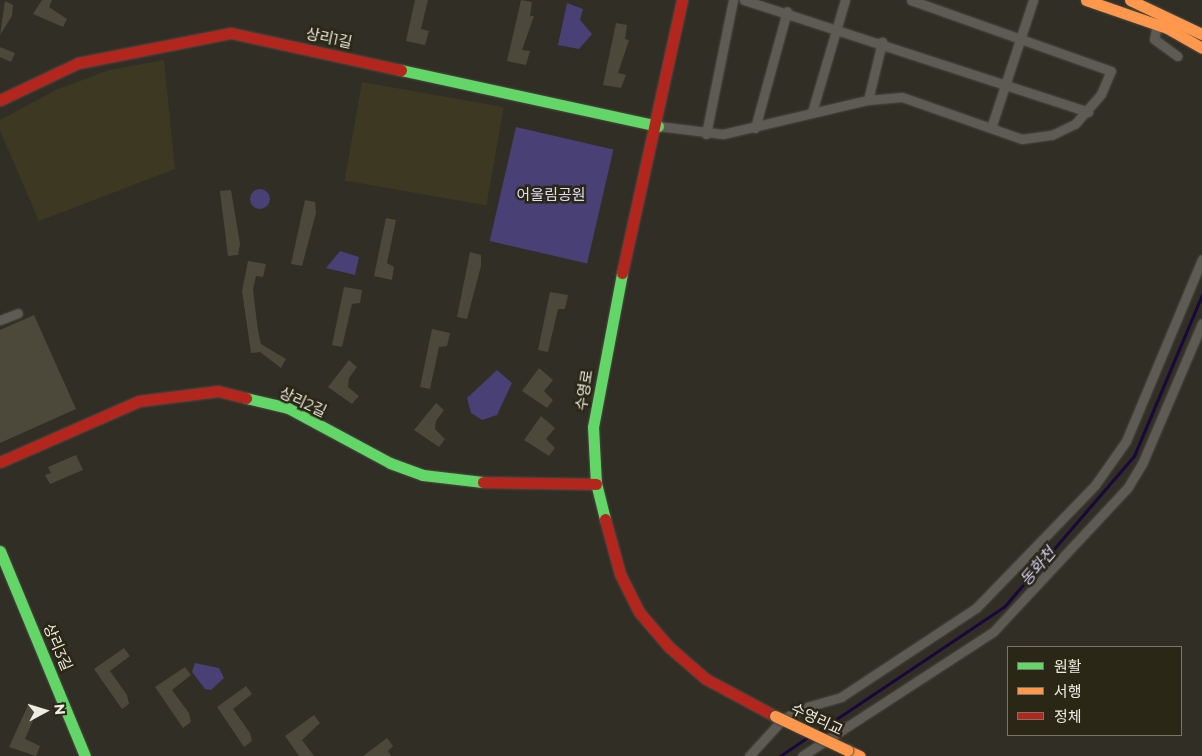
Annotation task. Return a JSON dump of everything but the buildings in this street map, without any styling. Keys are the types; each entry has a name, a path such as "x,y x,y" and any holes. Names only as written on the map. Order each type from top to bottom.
{"street":[{"name":"수영로","path":"682,0 658,126 601,372 593,427 596,484 620,574 639,612 669,647 706,679 775,716"},
{"path":"706,134 733,0"},
{"path":"744,0 787,10 1088,112"},
{"path":"812,112 845,0"},
{"path":"658,126 706,134 755,128 812,112 868,100 902,97 1022,139 1052,135 1088,112 1111,71 911,0"},
{"path":"991,128 1033,0"},
{"path":"1086,0 1157,25 1202,48"},
{"path":"1130,0 1201,32"},
{"path":"755,128 787,10"},
{"path":"1157,25 1154,39 1177,56"},
{"name":"상리1길","path":"0,100 78,63 231,33 658,126"},
{"path":"868,100 882,42"},
{"path":"749,756 782,720 802,708 841,697 976,608 1095,485 1126,441 1202,259"},
{"path":"0,320 18,313"},
{"path":"802,756 993,632 1128,487 1142,464 1202,323"},
{"name":"상리2길","path":"0,462 139,401 218,391 288,408 390,463 423,475 465,482 596,484"},
{"name":"상리3길","path":"0,551 85,756"},
{"name":"수영리교","path":"775,716 860,756"}],"shaded area":[{"path":"164,60 175,169 39,221 0,131 0,120 56,90 109,70"},
{"path":"362,82 504,107 486,205 345,180"}],"green space":[{"path":"567,3 583,9 580,20 592,34 579,49 558,45"},
{"name":"어울림공원","path":"516,127 613,149 587,263 490,241"},
{"path":"260,189 267,192 270,199 267,206 260,209 253,206 250,199 253,192"},
{"path":"340,251 359,257 355,275 326,268"},
{"path":"497,370 512,383 497,415 482,420 471,413 467,398"},
{"path":"195,663 219,668 224,678 211,690 205,689 192,672"}],"waterway":[{"name":"동화천","path":"817,732 1004,607 1134,456 1202,295"},
{"name":"동화천","path":"780,756 810,736"}],"traffic: fast":[{"path":"401,70 658,126"},
{"path":"605,519 596,484 593,427 622,273"},
{"path":"246,398 288,408 390,463 423,475 483,482"},
{"path":"0,551 85,756"}],"traffic: slow":[{"path":"1086,0 1167,28 1202,48"},
{"path":"1130,0 1202,34"},
{"path":"775,716 847,750"},
{"path":"847,750 860,756"}],"traffic: jam":[{"path":"622,273 682,0"},
{"path":"0,100 78,63 231,33 401,70"},
{"path":"0,462 139,401 218,391 246,398"},
{"path":"483,482 596,484"},
{"path":"605,519 620,574 639,612 669,647 706,679 775,716"}]}
